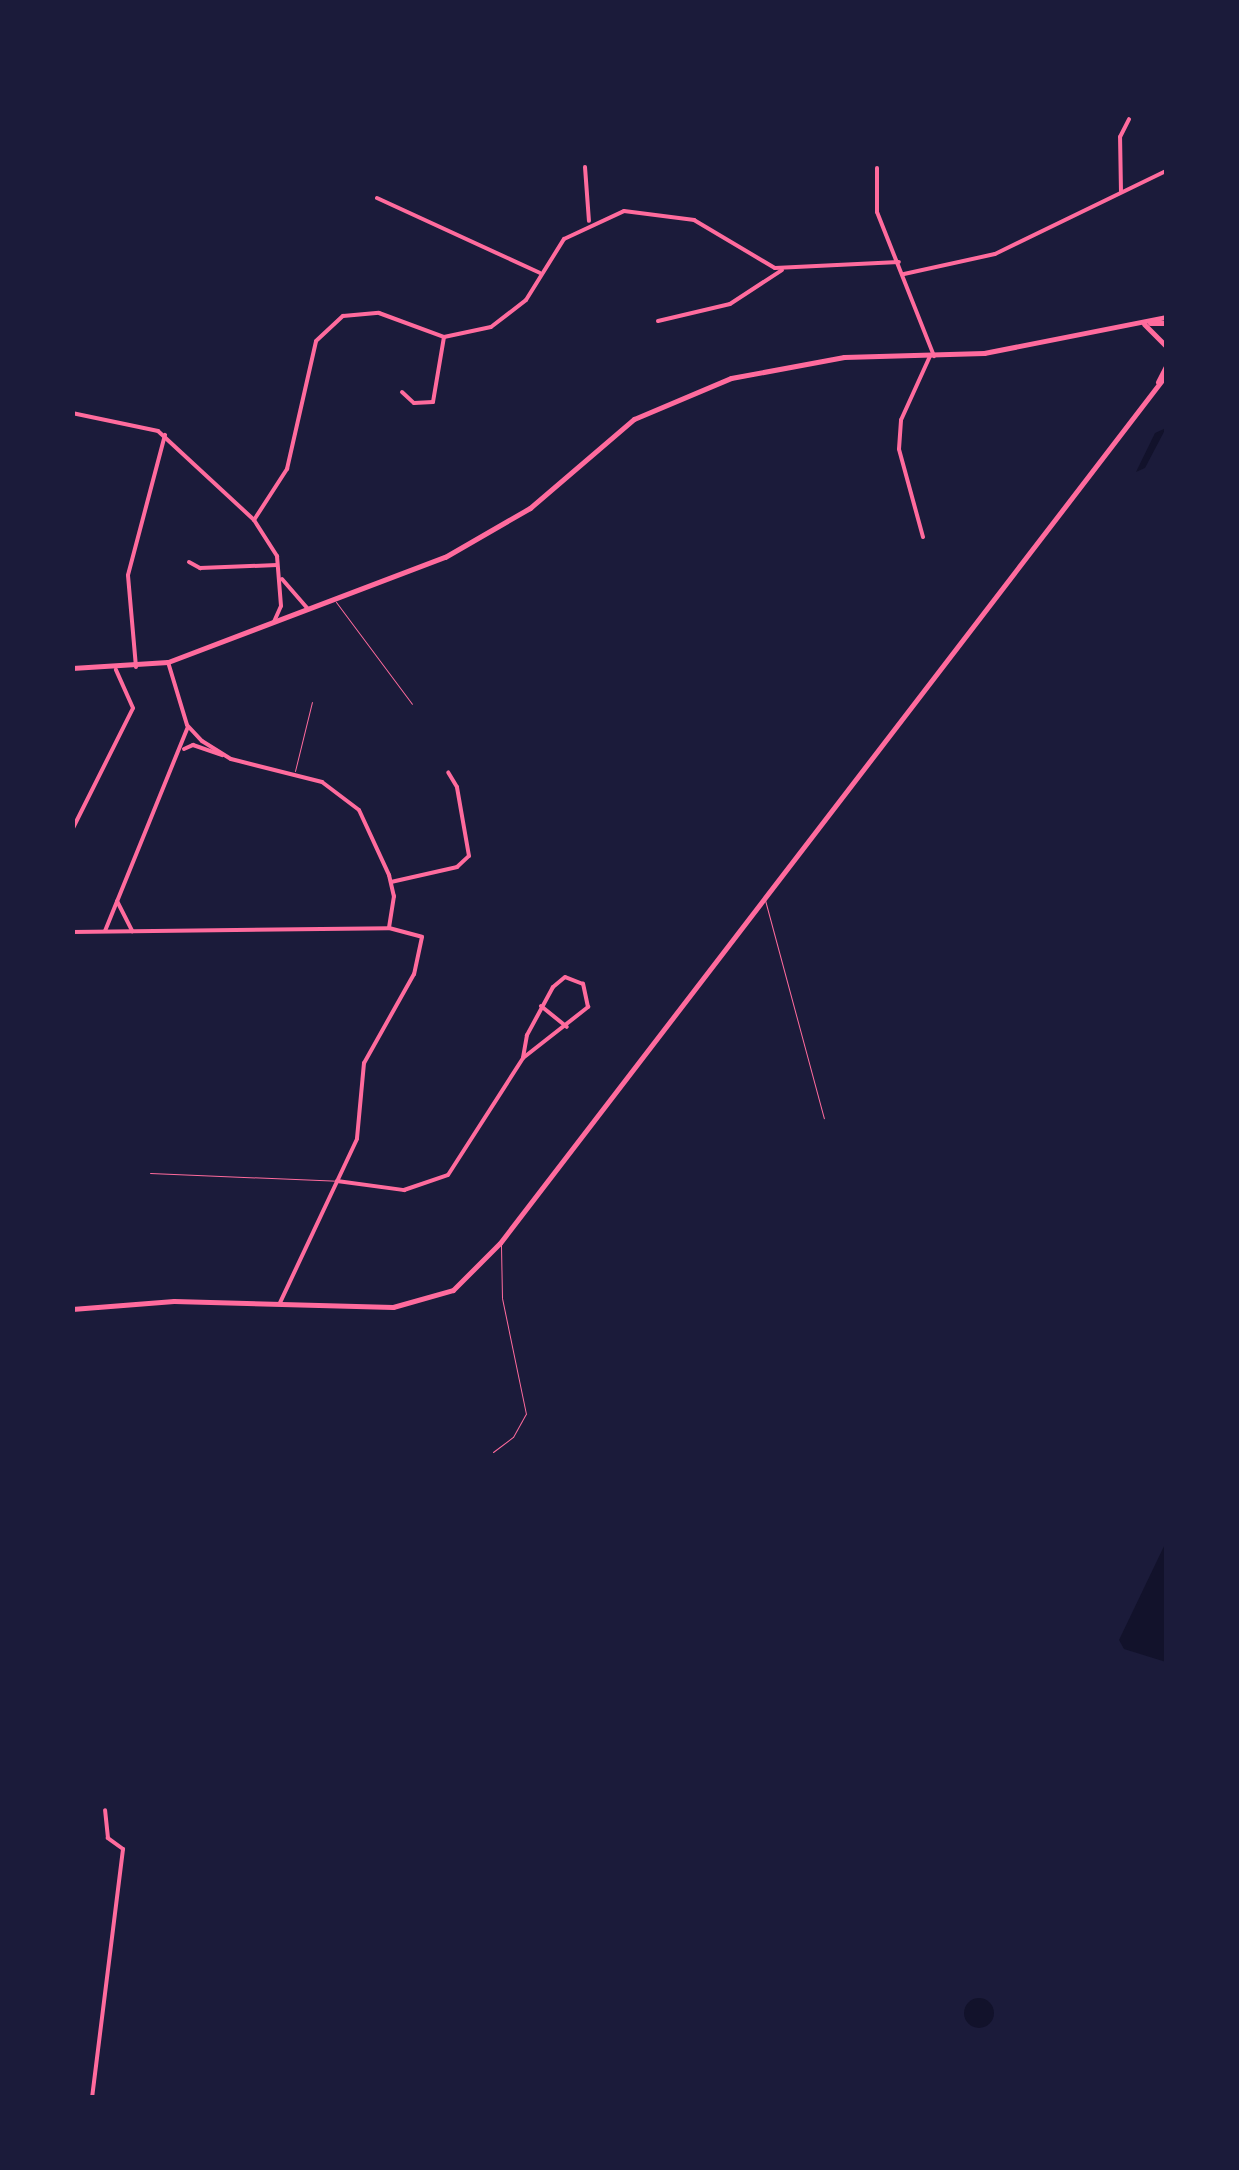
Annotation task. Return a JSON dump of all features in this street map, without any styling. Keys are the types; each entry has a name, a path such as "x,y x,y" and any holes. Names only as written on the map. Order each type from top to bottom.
{"main road":[{"path":"72,668 116,670 168,662 334,600 473,542 530,508 620,429 681,395 800,362 932,356 1045,344 1166,320"},
{"path":"1142,323 1166,346"},
{"path":"1151,393 1166,366"},
{"path":"72,1308 174,1301 394,1307 433,1300 454,1290 500,1243 1166,375"}],"street":[{"path":"1121,193 1120,137 1129,119"},
{"path":"585,167 590,222"},
{"path":"877,168 877,212 904,274 932,356 900,420 899,449 923,537"},
{"path":"904,274 995,254 1166,171"},
{"path":"376,198 542,274"},
{"path":"254,520 287,469 310,358 327,327 360,310 444,337 480,331 511,315 564,239 590,222 624,212 676,214 782,270"},
{"path":"658,320 730,304 782,270 899,262"},
{"path":"402,392 414,403 433,402 444,337"},
{"path":"72,412 134,422 165,435 254,520 279,564 281,606 273,622"},
{"path":"136,667 128,575 165,435"},
{"path":"189,562 200,568 279,564"},
{"path":"280,574 308,609"},
{"path":"105,932 182,750 188,727 168,662"},
{"path":"72,830 132,708 116,670"},
{"path":"188,727 231,759"},
{"path":"182,750 192,745 335,788 359,810 391,882 389,928"},
{"path":"391,882 457,868 470,856 457,787 448,772"},
{"path":"117,901 132,931"},
{"path":"72,932 389,928 420,934 421,958 364,1063 357,1139 279,1304"},
{"path":"338,1181 404,1190 448,1175 523,1058 542,1006 560,979 583,984 588,1007 523,1058"},
{"path":"542,1006 567,1027"},
{"path":"92,2098 123,1849 108,1838 106,1810"}],"lane":[{"path":"334,600 412,704"},
{"path":"294,775 312,702"},
{"path":"764,898 772,910 824,1118"},
{"path":"150,1173 338,1181"},
{"path":"492,1452 526,1414 502,1298 500,1243"}],"shaded area":[{"path":"1166,428 1145,468 1136,472 1155,433"},
{"path":"1166,1542 1166,1662 1124,1649 1119,1640"},
{"path":"979,1998 989,2003 994,2013 989,2023 979,2028 969,2023 964,2013 969,2003"}]}
